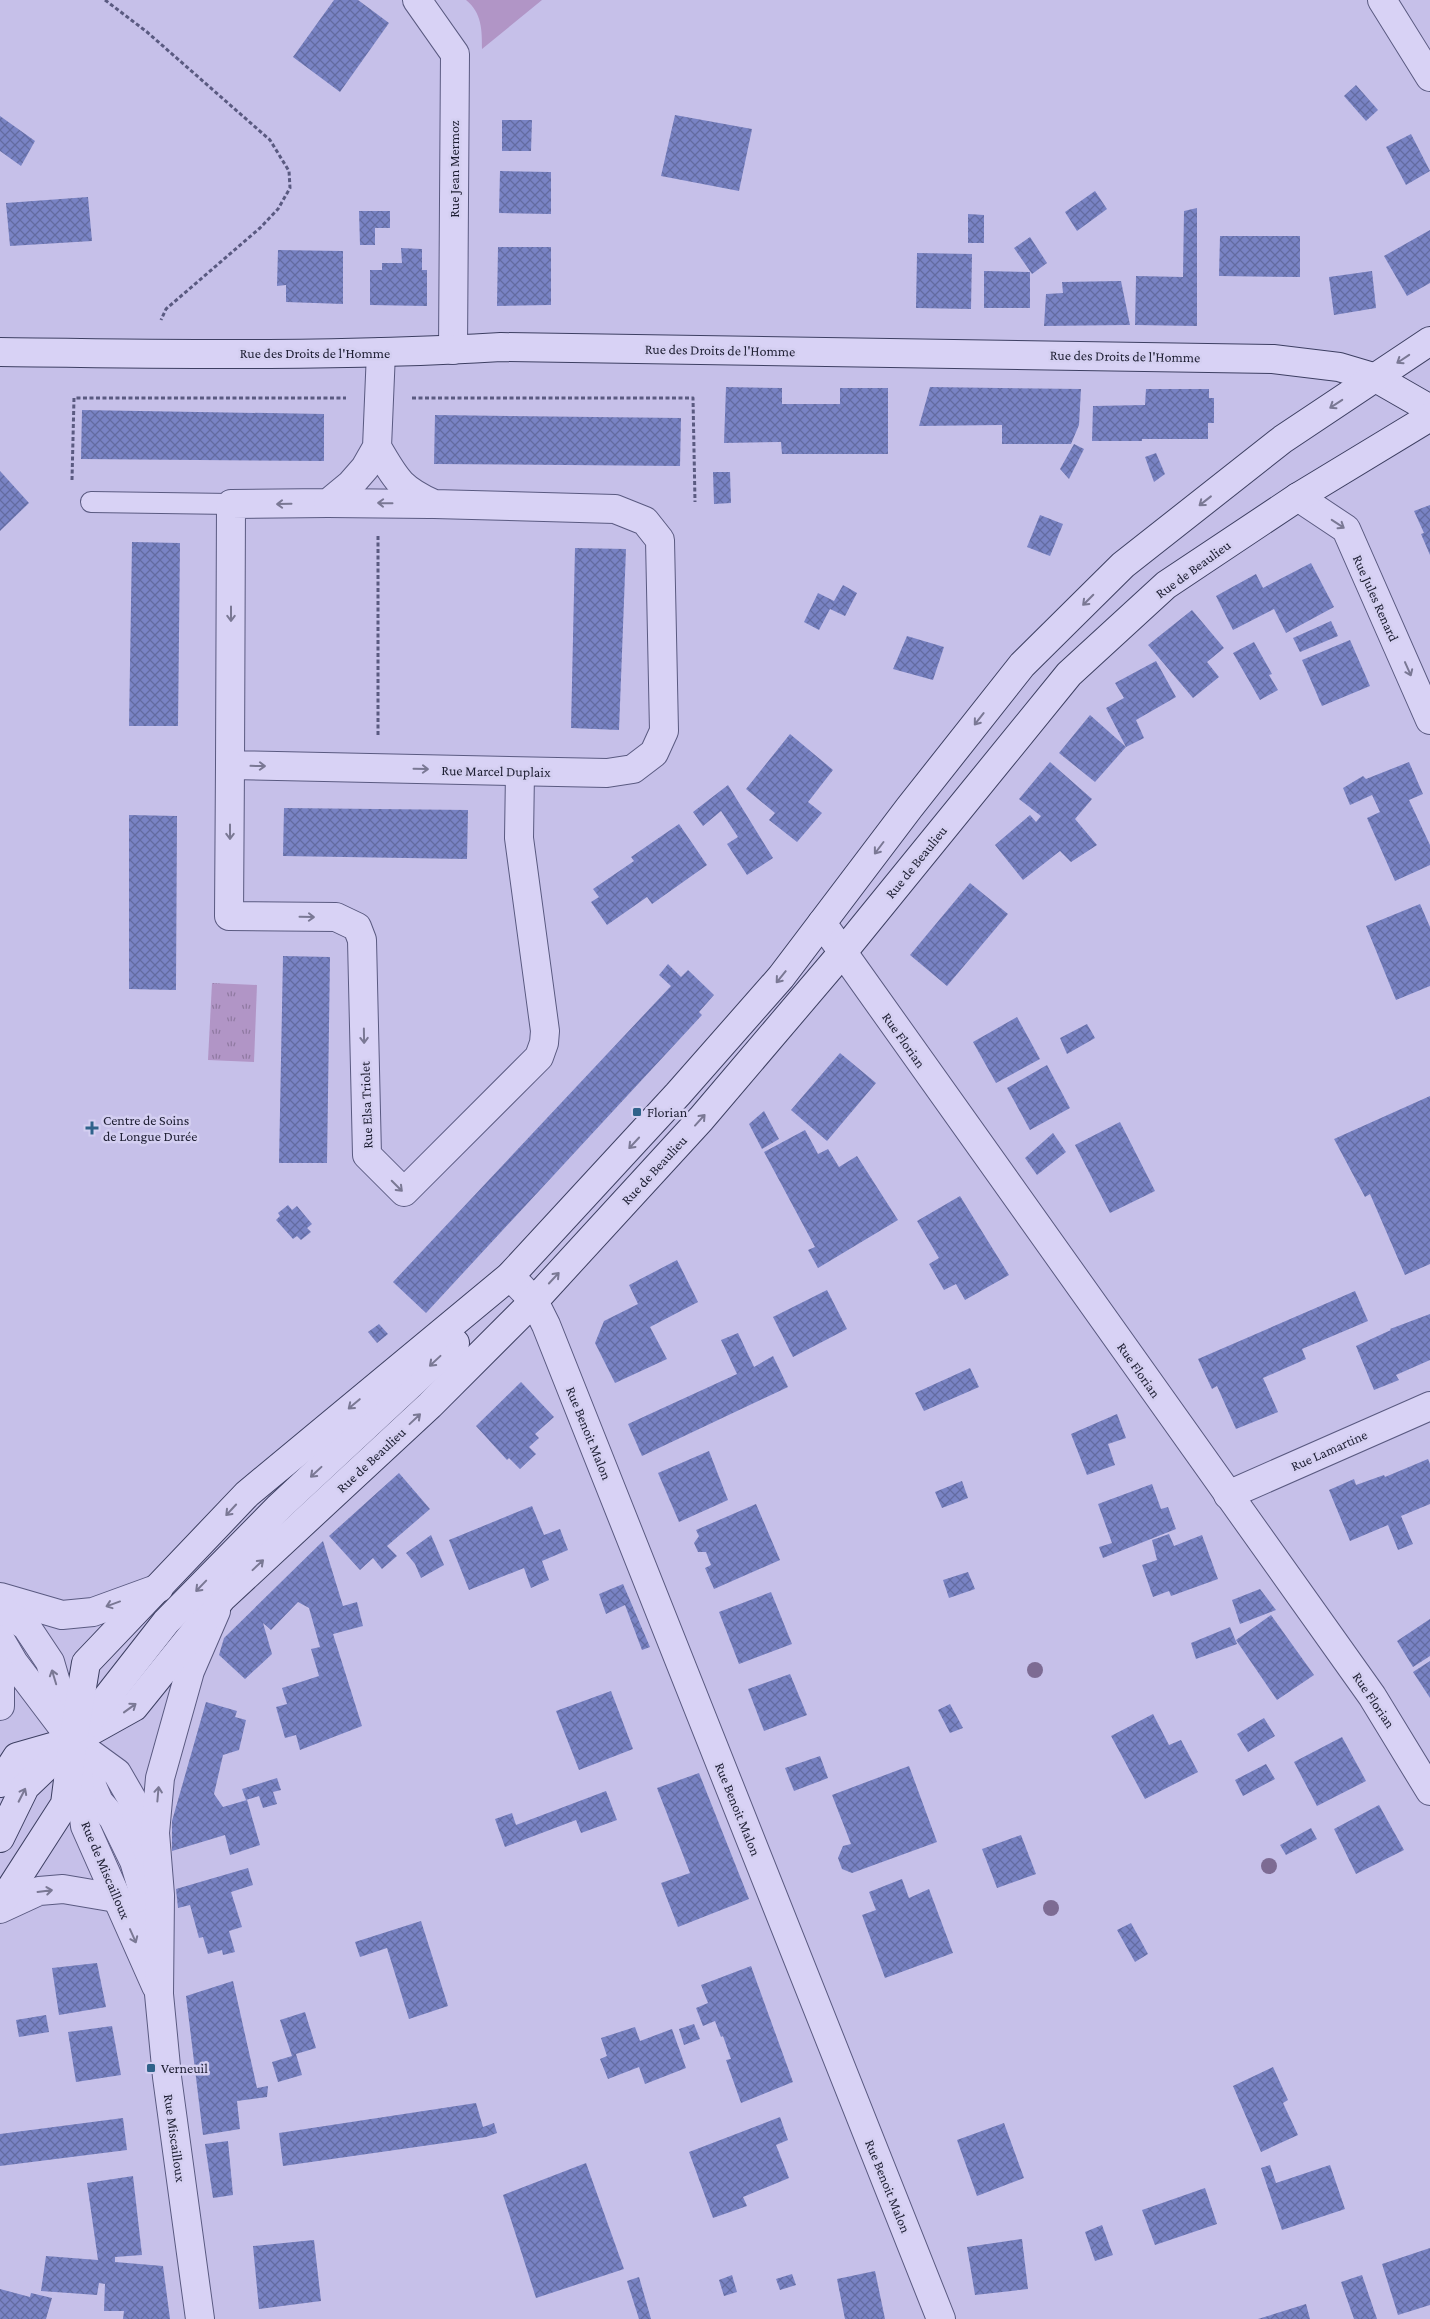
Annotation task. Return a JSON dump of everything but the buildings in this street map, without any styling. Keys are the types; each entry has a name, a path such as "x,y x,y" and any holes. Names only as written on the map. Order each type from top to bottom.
{"street":[{"name":"Rue Jean Mermoz","path":"417,0 455,54 453,350"},
{"path":"1382,0 1430,77"},
{"path":"0,1905 65,1804 86,1663 246,1494 510,1276 691,1080 781,977 1022,665 1123,565 1283,439 1430,341"},
{"name":"Rue des Droits de l'Homme","path":"0,352 157,354 381,352 501,347 1273,359 1339,367 1376,378 1430,409"},
{"path":"328,503 351,484 365,468 377,447 381,352"},
{"name":"Rue de Beaulieu","path":"73,1741 134,1707 222,1598 430,1405 534,1301 701,1119 843,952 1069,674 1166,585 1298,497 1430,418"},
{"name":"Rue Marcel Duplaix","path":"230,765 607,773 633,768 654,753 664,731 660,540 645,521 615,509 434,504 410,493 395,478 377,447"},
{"name":"Rue Jules Renard","path":"1298,497 1346,529 1430,720"},
{"path":"230,765 231,504 434,504"},
{"name":"Rue Elsa Triolet","path":"230,765 229,916 336,917 357,927 362,940 367,1155 404,1192 539,1057 544,1043 545,1031 519,838 520,772"},
{"name":"Rue Florian","path":"822,923 1372,1696 1430,1791"},
{"name":"Rue Benoit Malon","path":"510,1276 534,1301 549,1334 941,2319"},
{"path":"0,1838 26,1787 73,1741 166,1622 278,1508 456,1342 488,1296"},
{"name":"Rue Lamartine","path":"1228,1495 1430,1406"},
{"path":"0,1598 62,1615 93,1612 159,1588"},
{"path":"160,1895 155,1833 160,1778 190,1671 222,1598"},
{"path":"0,1609 26,1626 50,1662 73,1741"},
{"path":"0,1639 14,1663 73,1741 117,1773 132,1799 160,1895"},
{"path":"0,1670 0,1706"},
{"path":"0,1783 17,1756 73,1741"},
{"name":"Rue de Miscailloux","path":"73,1741 85,1826 160,1994"},
{"name":"Rue de Miscailloux","path":"73,1741 99,1802 113,1818 134,1861 160,1949"},
{"path":"0,1909 39,1891 63,1890 116,1898"},
{"name":"Rue Miscailloux","path":"160,1895 160,1994 167,2077 200,2319"}],"lane":[{"path":"91,502 231,504"}],"path":[{"path":"105,0 147,32 270,140 289,171 290,188 278,209 260,228 166,309 160,322 157,354"},
{"path":"91,502 72,501 74,398 351,398"},
{"path":"411,398 693,398 695,502"},
{"path":"378,503 378,768"}],"green space":[{"path":"466,0 542,0 482,49 480,22 475,10"},
{"path":"212,983 257,985 254,1062 208,1060"}],"place":[{"name":"Florian","path":"637,1112"},
{"name":"Centre de Soins de Longue Durée","path":"92,1128"},
{"name":"Verneuil","path":"151,2068"}]}
